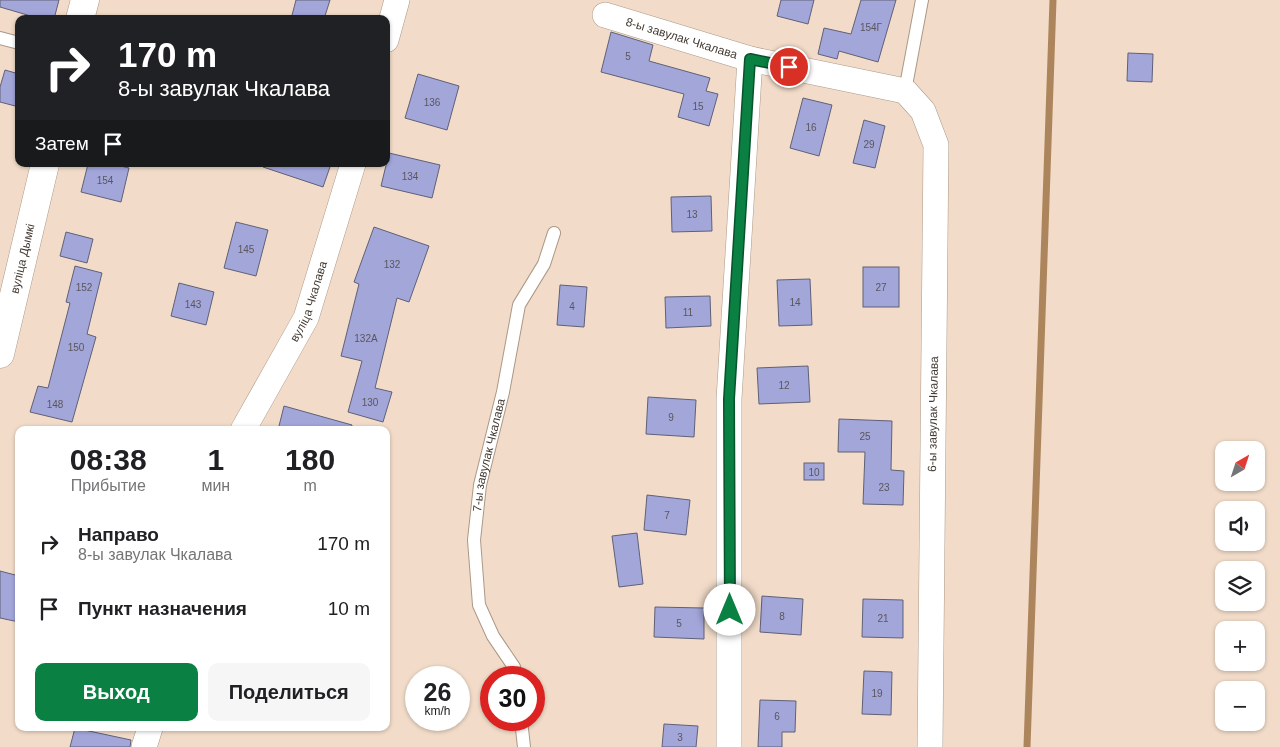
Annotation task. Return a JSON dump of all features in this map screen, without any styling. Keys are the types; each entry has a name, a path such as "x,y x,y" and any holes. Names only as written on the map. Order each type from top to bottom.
{"street":[{"path":"81,15 84,0"},
{"path":"390,25 397,0"},
{"name":"8-ы завулак Чкалава","path":"605,15 750,59 905,91"},
{"path":"729,747 729,399 750,59"},
{"name":"6-ы завулак Чкалава","path":"905,91 923,111 936,145 930,747"},
{"name":"вуліца Дымкі","path":"0,354 44,167"},
{"name":"вуліца Чкалава","path":"245,426 306,318 352,167"},
{"path":"144,747 149,731"}],"lane":[{"path":"905,91 922,0"},
{"path":"0,38 15,42"},
{"name":"7-ы завулак Чкалава","path":"513,666 493,636 479,605 474,540 480,485 502,392 519,305 544,264 554,233"},
{"path":"522,731 524,747"}],"building":[{"path":"0,0 59,0 55,15 27,15 0,7"},
{"path":"296,0 330,0 325,15 292,15"},
{"path":"781,0 814,0 808,24 777,16"},
{"path":"861,0 896,0 878,62 839,51 837,59 818,54 824,28 851,34"},
{"path":"611,32 653,45 649,61 710,78 706,91 718,94 709,126 678,117 684,94 601,72"},
{"path":"1128,53 1153,54 1152,82 1127,81"},
{"path":"5,70 15,73 15,106 0,102 0,87"},
{"path":"418,74 459,86 447,130 405,118"},
{"path":"803,98 832,105 819,156 790,148"},
{"path":"864,120 885,126 875,168 853,163"},
{"path":"390,153 440,165 432,198 381,186 386,167 390,167"},
{"path":"87,167 129,168 121,202 81,192"},
{"path":"263,167 330,167 323,187"},
{"path":"711,196 712,231 672,232 671,197"},
{"path":"236,222 268,230 256,276 224,268"},
{"path":"374,227 429,246 409,302 397,298 375,388 392,392 383,422 348,412 362,361 341,356 359,284 354,282"},
{"path":"66,232 93,239 87,263 60,256"},
{"path":"75,266 102,273 87,334 96,337 72,422 30,412 38,386 48,388 70,303 66,302"},
{"path":"863,267 899,267 899,307 863,307"},
{"path":"810,279 812,325 779,326 777,280"},
{"path":"179,283 214,292 206,325 171,316"},
{"path":"560,285 587,287 584,327 557,325"},
{"path":"710,296 711,326 666,328 665,297"},
{"path":"808,366 810,402 759,404 757,368"},
{"path":"648,397 696,400 694,437 646,434"},
{"path":"284,406 352,425 352,426 279,426"},
{"path":"839,419 892,421 891,470 904,471 903,505 863,504 865,452 838,452"},
{"path":"804,463 824,463 824,480 804,480"},
{"path":"647,495 690,500 686,535 644,530"},
{"path":"637,533 643,584 619,587 612,536"},
{"path":"0,571 15,575 15,621 0,618"},
{"path":"762,596 803,599 801,635 760,632"},
{"path":"863,599 903,600 903,638 862,637"},
{"path":"655,607 704,608 704,639 654,637"},
{"path":"864,671 892,672 891,715 862,714"},
{"path":"760,700 796,701 795,732 782,732 782,747 758,747"},
{"path":"664,724 698,726 696,747 662,747"},
{"path":"74,731 89,731 131,740 130,747 70,747"}],"waterway":[{"path":"1027,747 1053,0"}],"route":[{"path":"730,610 729,399 750,59 789,67"}]}
